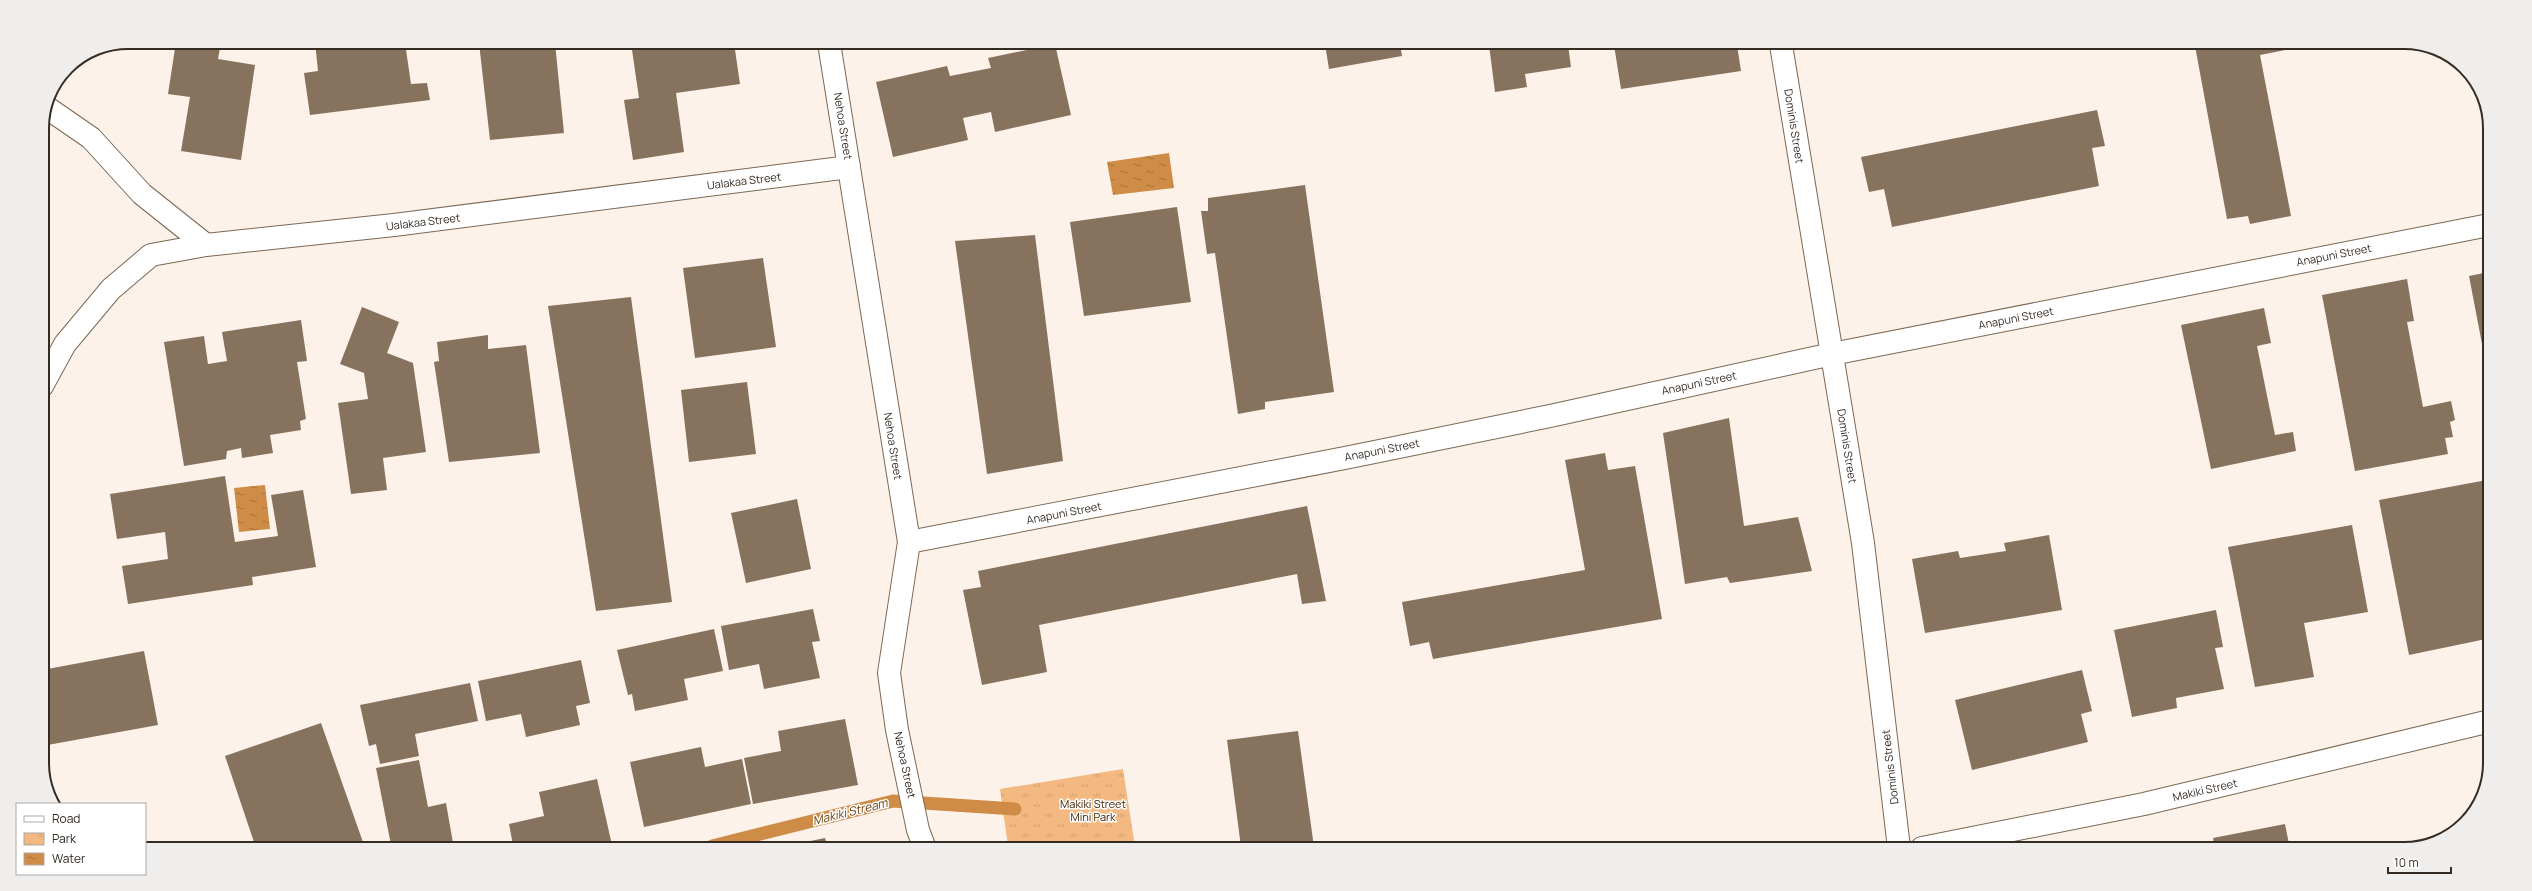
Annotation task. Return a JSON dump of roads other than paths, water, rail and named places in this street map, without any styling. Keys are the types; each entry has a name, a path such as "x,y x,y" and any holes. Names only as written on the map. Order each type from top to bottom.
{"street":[{"name":"Nehoa Street","path":"830,49 909,542 889,673 906,770 921,838"},
{"name":"Dominis Street","path":"1782,49 1863,543 1898,842"},
{"path":"51,111 91,138 142,194 206,245"},
{"name":"Ualakaa Street","path":"49,374 66,344 111,289 151,255 206,245 394,225 850,168"},
{"name":"Anapuni Street","path":"909,542 1161,494 1526,421 1832,354 2483,227"},
{"name":"Makiki Street","path":"1952,842 2152,802 2483,723"}],"water":[{"path":"1169,153 1174,188 1113,195 1107,162"},
{"path":"265,485 270,529 239,532 234,488"}],"waterway":[{"name":"Makiki Stream","path":"728,842 893,801 1015,809"}],"park label":[{"name":"Makiki Street Mini Park","path":"1093,810"}]}
